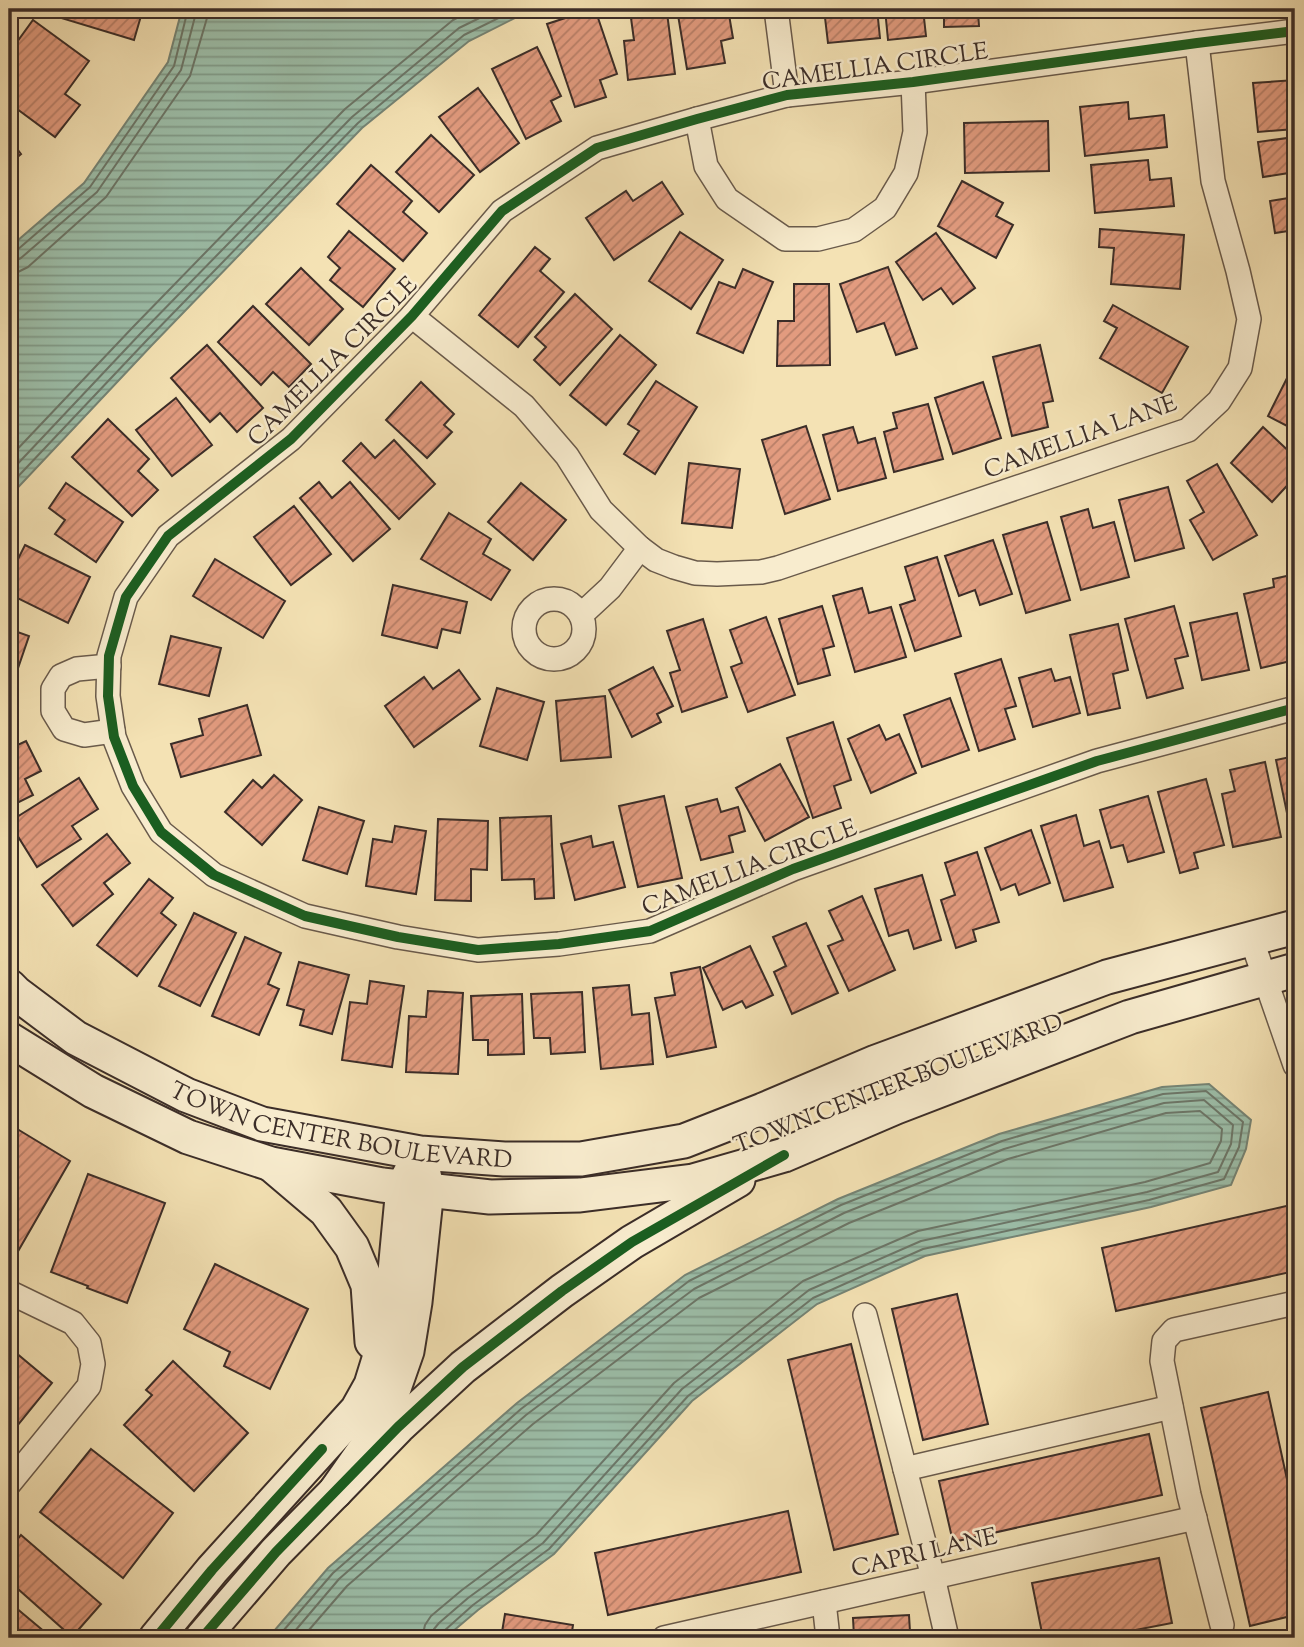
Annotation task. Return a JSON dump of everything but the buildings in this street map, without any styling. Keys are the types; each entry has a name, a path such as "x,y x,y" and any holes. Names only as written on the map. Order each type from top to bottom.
{"street":[{"path":"776,9 787,95"},
{"name":"CAMELLIA CIRCLE","path":"1295,31 913,82 787,95 597,148 502,211 412,316 290,439 169,536 126,597 109,656 108,696 113,731 133,786 161,832 214,874 305,916 398,937 478,950 559,944 650,931 793,869 1097,761 1295,708"},
{"name":"CAMELLIA LANE","path":"412,316 524,406 567,456 601,510 640,548 665,564 695,573 761,572 792,564 1188,430 1219,401 1240,368 1250,319 1213,181 1197,43"},
{"path":"697,119 706,166 727,199 785,239 818,239 854,230 885,208 906,173 915,132 913,82"},
{"path":"581,615 610,588 640,548"},
{"path":"109,666 78,669 61,676 53,689 53,711 64,729 84,735 113,731"},
{"name":"TOWN CENTER BOULEVARD","path":"11,997 76,1038 186,1096 262,1124 420,1153 505,1159 581,1158 684,1141 876,1062 1107,977 1295,927"},
{"path":"1251,938 1281,975 1295,1065"},
{"name":"TOWN CENTER BOULEVARD","path":"9,1039 93,1091 188,1137 271,1164 382,1185 490,1197 580,1195 692,1181 784,1155 896,1107 1130,1017 1281,975"},
{"path":"156,1638 212,1570 357,1410 371,1385 384,1343 420,1153"},
{"path":"202,1638 276,1552 398,1427 463,1367 632,1242 784,1155"},
{"path":"271,1164 326,1211 352,1247 368,1285 372,1339 371,1385"},
{"path":"335,1492 368,1445 392,1394 407,1350 415,1302 415,1188"},
{"path":"9,1292 73,1323 89,1343 93,1364 89,1386 9,1484"},
{"path":"1222,1625 1195,1518 1161,1361 1164,1341 1174,1330 1295,1303"},
{"path":"865,1315 947,1638"},
{"path":"905,1469 1171,1407"},
{"name":"CAPRI LANE","path":"664,1638 1195,1518"},
{"path":"824,1602 828,1638"}],"water":[{"path":"182,9 533,9 469,41 362,128 9,497 9,248 84,183 168,62"},
{"path":"1209,1084 1251,1120 1246,1149 1231,1185 1151,1207 925,1256 817,1304 692,1401 554,1554 445,1638 268,1638 328,1568 517,1403 685,1275 838,1199 999,1134 1162,1087"}],"cycle path":[{"path":"1295,31 913,82 787,95 597,148 502,211 412,316 291,439 168,536 126,597 109,656 108,696 114,737 133,786 161,832 214,875 305,916 398,937 478,950 559,944 650,931 793,869 1097,761 1295,708"},
{"path":"202,1638 276,1552 398,1427 463,1367 562,1291 632,1242 784,1155"},
{"path":"156,1638 212,1570 322,1449"}]}
